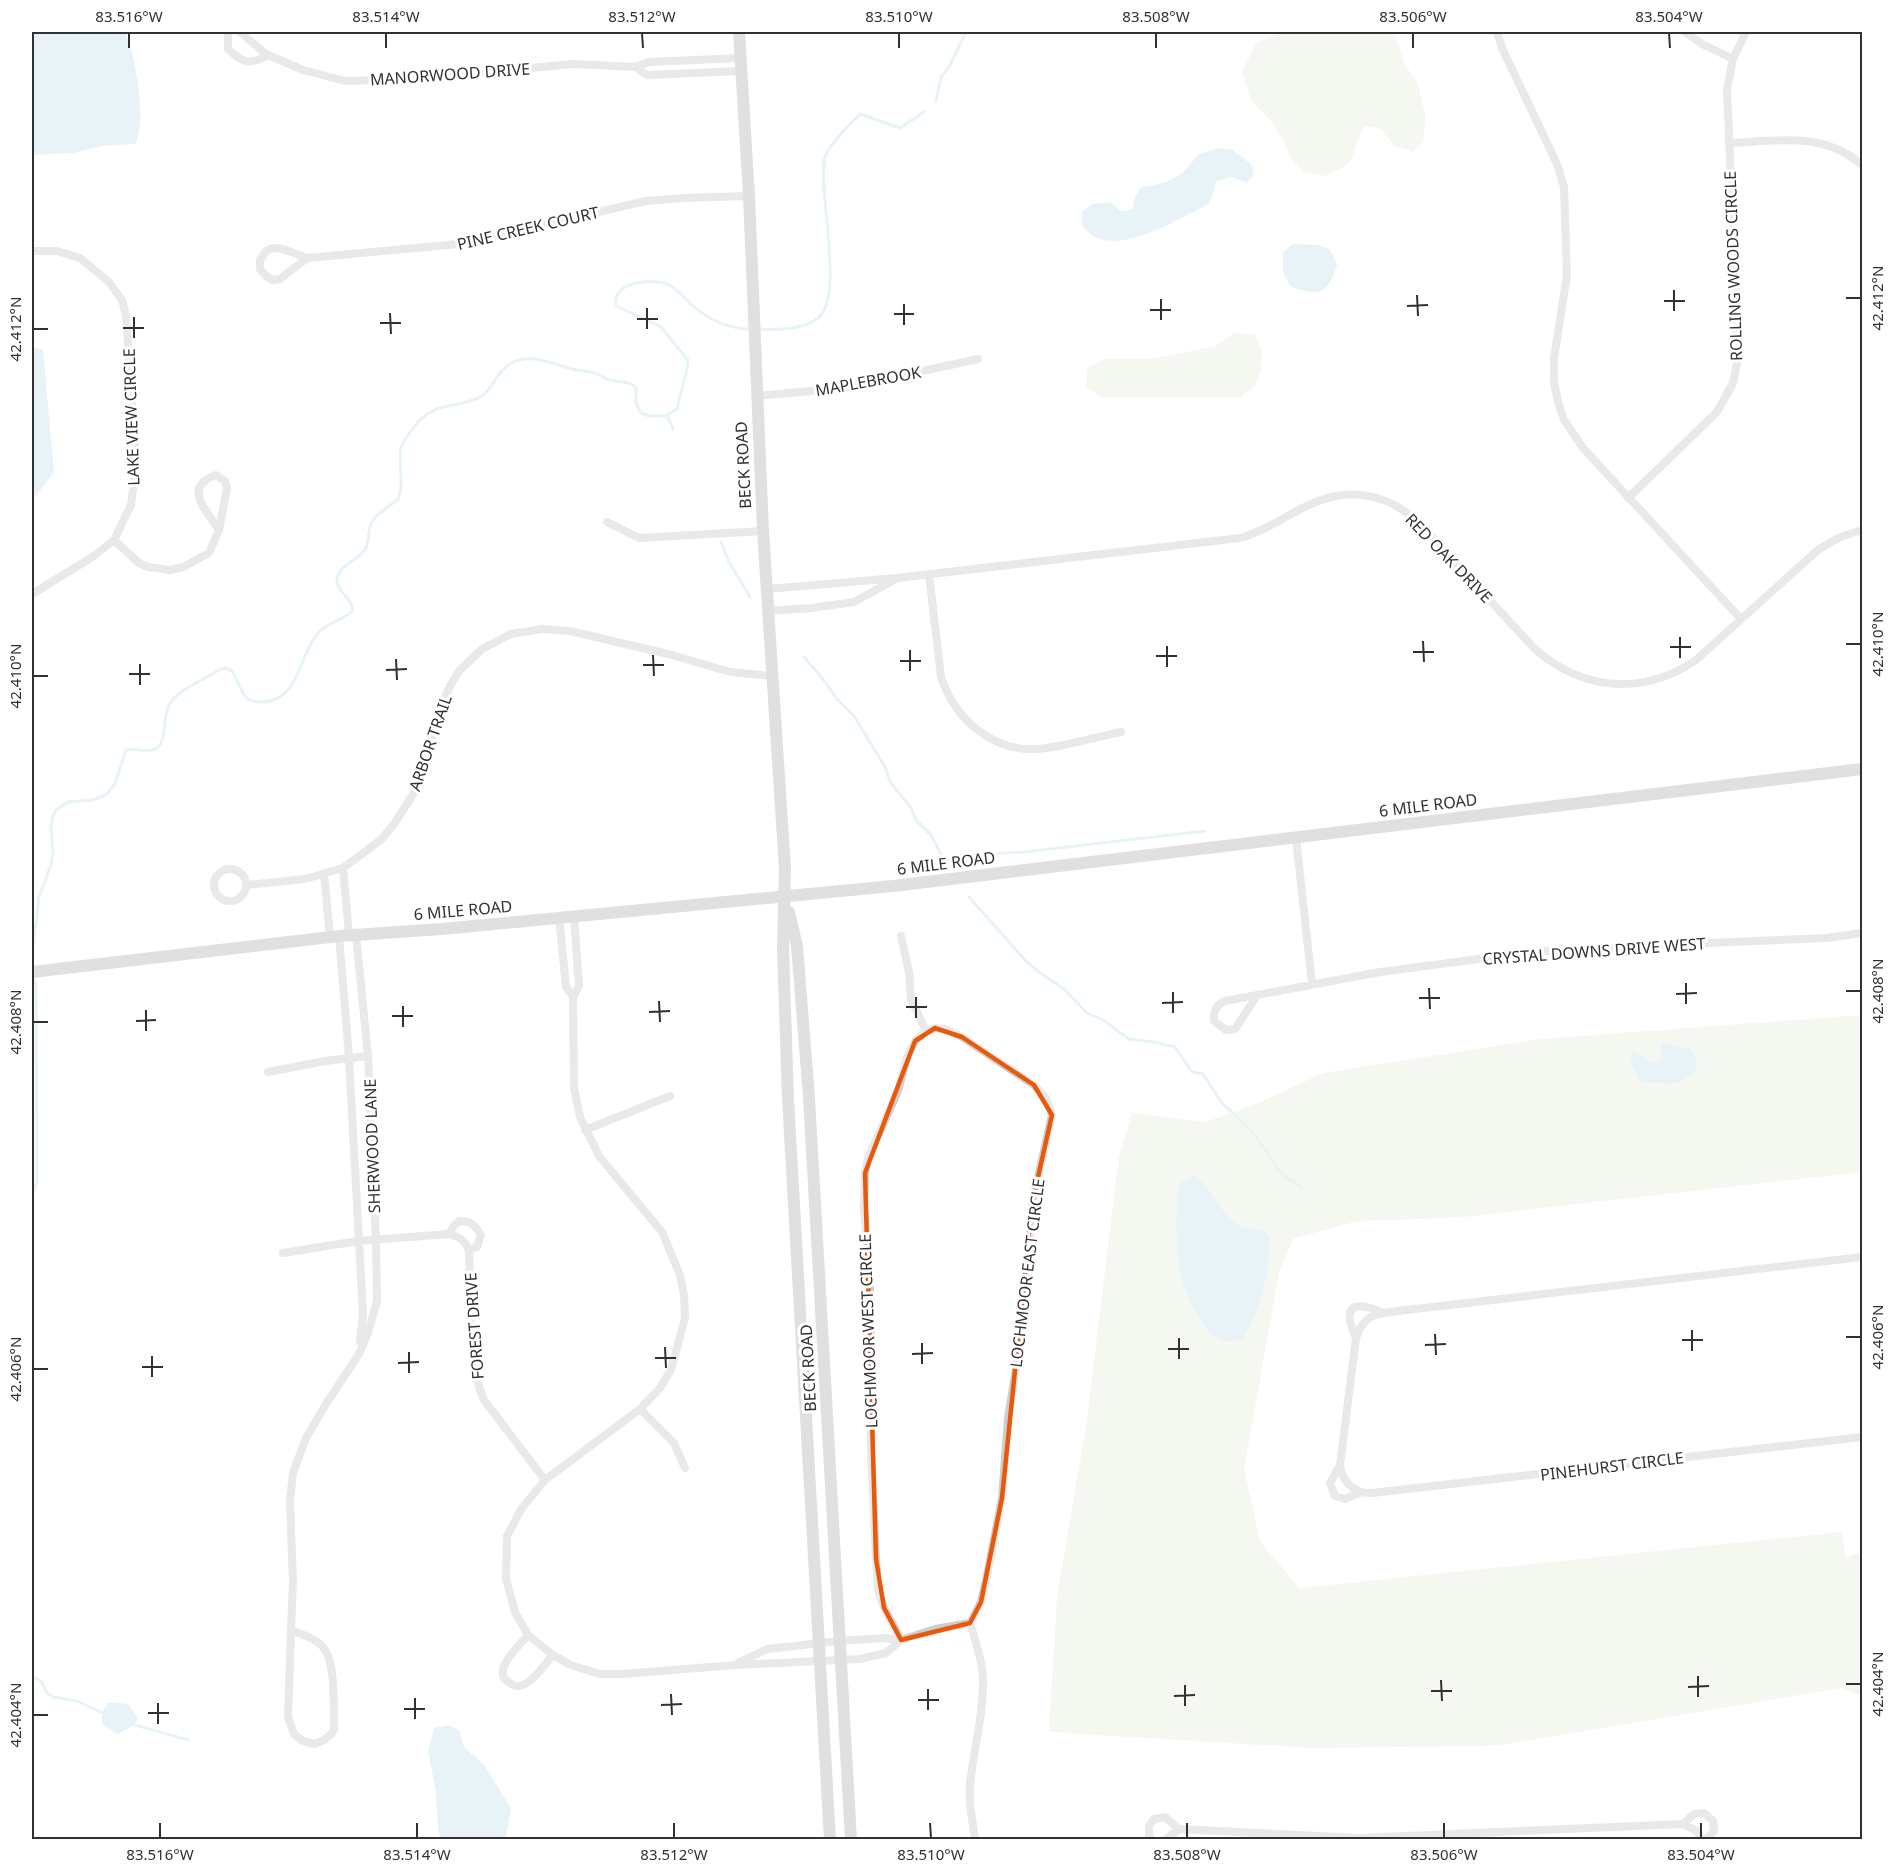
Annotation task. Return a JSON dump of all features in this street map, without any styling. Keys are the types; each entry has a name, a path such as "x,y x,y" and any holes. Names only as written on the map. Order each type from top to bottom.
{"main road":[{"name":"BECK ROAD","path":"739,32 763,531 786,896 783,948 788,1099 830,1839"},
{"name":"6 MILE ROAD","path":"36,971 344,936 893,886 1863,769"},
{"name":"BECK ROAD","path":"786,896 797,946 809,1098 851,1839"}],"street":[{"path":"228,32 228,50 241,61 255,62 269,56"},
{"name":"MANORWOOD DRIVE","path":"240,32 269,56 303,70 345,81 418,79 573,64 635,67 649,62 741,64"},
{"path":"1497,32 1502,48 1557,164 1564,187 1568,275 1554,358 1554,382 1564,420 1576,440 1741,620"},
{"path":"1685,32 1702,44 1733,59"},
{"name":"ROLLING WOODS CIRCLE","path":"1628,498 1710,421 1724,403 1732,383 1738,345 1727,88 1733,59 1746,32"},
{"name":"MANORWOOD DRIVE","path":"635,67 647,75 741,64"},
{"path":"1729,143 1813,141 1840,148 1863,165"},
{"name":"PINE CREEK COURT","path":"307,258 280,279 273,280 260,269 260,260 266,251 273,248 283,249 307,258 459,244 646,201 748,196"},
{"name":"LAKE VIEW CIRCLE","path":"32,251 57,251 80,258 109,282 122,300 126,315 136,463 132,505 114,540 94,556 32,594"},
{"name":"MAPLEBROOK","path":"756,396 844,388 978,359"},
{"path":"114,540 139,563 158,570 183,567 209,553 219,530 227,488 225,481 216,475 204,479 199,486 199,498 219,530"},
{"name":"RED OAK DRIVE","path":"767,589 897,578 1240,538 1267,529 1318,501 1355,494 1383,500 1410,516 1535,649 1558,667 1600,683 1624,684 1667,677 1696,660 1818,549 1840,537 1863,531"},
{"path":"607,522 639,538 763,531"},
{"path":"928,574 941,677 945,690 957,710 978,731 1005,745 1025,749 1040,749 1121,732"},
{"name":"RED OAK DRIVE","path":"769,611 854,602 897,578"},
{"name":"ARBOR TRAIL","path":"247,885 305,879 343,868 381,839 407,805 421,775 441,706 450,686 469,661 495,642 525,631 554,629 730,672 772,676"},
{"path":"1296,838 1311,984"},
{"path":"343,868 344,936"},
{"path":"324,874 344,936"},
{"path":"574,916 579,986 573,997 574,1088 580,1117 599,1156 662,1232 680,1275 685,1318 671,1370 660,1388 640,1409 545,1480 522,1508 507,1536 506,1578 515,1612 528,1635 552,1655 571,1665 600,1674 860,1659 886,1653 901,1640 935,1629 970,1623 978,1647 983,1676 982,1703 970,1785 970,1812 975,1839"},
{"path":"559,917 566,987 573,997"},
{"name":"CRYSTAL DOWNS DRIVE WEST","path":"1256,997 1235,1029 1226,1030 1214,1021 1214,1012 1220,1003 1311,984 1449,962 1565,950 1826,938 1863,933"},
{"name":"SHERWOOD LANE","path":"291,1630 308,1636 322,1645 331,1660 334,1729 324,1740 315,1744 303,1741 294,1734 288,1717 291,1630 293,1583 290,1501 293,1473 306,1438 359,1354 377,1301 368,1056 344,936"},
{"name":"SHERWOOD LANE","path":"344,936 363,1314 359,1354"},
{"path":"901,936 909,972 911,999 926,1031"},
{"name":"LOCHMOOR EAST CIRCLE","path":"926,1031 935,1028 945,1029 962,1037 1034,1085 1046,1098 1052,1114 1032,1204 1025,1314 1008,1418 1002,1498 981,1602 970,1623"},
{"name":"LOCHMOOR WEST CIRCLE","path":"901,1640 878,1590 871,1454 871,1303 864,1207 865,1173 868,1158 898,1091 907,1057 915,1041 926,1031"},
{"path":"268,1072 325,1061 368,1056"},
{"path":"585,1130 670,1096"},
{"path":"283,1253 358,1241 449,1234 459,1221 467,1221 476,1227 481,1235 477,1246 469,1251"},
{"name":"FOREST DRIVE","path":"449,1234 458,1236 466,1243 469,1251 472,1356 478,1386 484,1400 545,1480"},
{"name":"PINEHURST CIRCLE","path":"1863,1257 1373,1315 1365,1320 1356,1338 1340,1465 1330,1483 1335,1496 1345,1499 1361,1492 1372,1493 1863,1437"},
{"name":"PINEHURST CIRCLE","path":"1356,1338 1348,1317 1356,1306 1367,1306 1383,1313"},
{"path":"640,1409 674,1443 685,1468"},
{"path":"1340,1465 1342,1477 1361,1492"},
{"path":"528,1635 502,1667 502,1675 506,1682 515,1686 524,1685 552,1655"},
{"path":"735,1665 752,1655 767,1650 840,1641 883,1638 901,1640"},
{"path":"1152,1839 1149,1836 1149,1826 1154,1819 1165,1817 1179,1829 1359,1838 1683,1824 1697,1831 1704,1839 1714,1832 1713,1821 1704,1814 1694,1814 1683,1824"},
{"path":"1165,1839 1179,1829"}],"highlighted area":[{"path":"935,1028 962,1037 1034,1085 1052,1115 1032,1204 1002,1498 981,1602 970,1623 901,1640 884,1608 876,1559 865,1173 915,1041"}],"shaded area":[{"path":"1283,32 1394,32 1404,64 1417,81 1426,118 1423,142 1413,152 1394,146 1381,129 1365,126 1350,163 1326,176 1303,172 1289,155 1283,140 1270,120 1251,101 1242,72 1257,42"},
{"path":"1234,333 1255,334 1262,350 1261,368 1256,385 1241,397 1101,397 1086,387 1087,368 1106,358 1156,358 1216,346"},
{"path":"1862,1015 1862,1172 1454,1218 1357,1221 1293,1239 1279,1272 1244,1469 1260,1541 1299,1588 1841,1532 1846,1557 1862,1552 1862,1696 1841,1688 1495,1746 1310,1748 1049,1732 1057,1597 1086,1427 1119,1157 1132,1113 1206,1122 1261,1102 1323,1073 1540,1039"}],"water":[{"path":"32,32 125,32 133,56 139,88 140,121 135,144 101,146 73,153 32,155"},
{"path":"1218,148 1233,150 1252,165 1254,175 1246,183 1232,177 1217,181 1209,204 1139,237 1110,241 1095,237 1082,226 1082,212 1092,204 1111,202 1121,211 1129,210 1133,208 1135,197 1141,187 1174,179 1192,163 1197,155"},
{"path":"1293,244 1319,245 1330,250 1337,264 1331,281 1326,287 1315,292 1308,292 1290,286 1283,272 1283,252"},
{"path":"32,347 43,350 54,472 32,501"},
{"path":"1664,1043 1690,1048 1696,1057 1697,1069 1681,1081 1672,1084 1639,1081 1631,1062 1631,1053 1635,1052 1656,1063 1662,1058 1661,1046"},
{"path":"1194,1176 1207,1187 1233,1221 1243,1227 1264,1231 1270,1239 1263,1292 1254,1317 1241,1340 1224,1340 1209,1332 1195,1310 1182,1280 1177,1246 1178,1193 1180,1183"},
{"path":"109,1702 128,1704 138,1718 134,1725 118,1734 102,1724 102,1712"},
{"path":"448,1725 459,1730 464,1747 484,1765 511,1808 506,1839 441,1839 438,1832 436,1792 428,1751 434,1728"}],"waterway":[{"path":"936,101 941,77 949,67 966,32"},
{"path":"758,329 780,329 811,323 817,319 825,307 829,290 830,268 824,173 825,157 835,140 860,114 900,128 924,112"},
{"path":"32,955 39,897 51,865 53,852 51,828 56,810 68,802 92,800 106,795 115,784 126,750 147,751 158,747 163,738 166,713 171,702 186,689 219,670 225,668 232,671 246,698 250,700 262,702 274,700 284,694 297,676 311,643 318,633 353,610 338,586 338,577 343,568 364,551 373,520 398,499 401,486 402,446 422,418 437,409 480,397 505,367 525,359 541,360 631,384 636,388 636,403 641,413 649,416 665,416 677,409 688,360 660,326 616,306 616,298 620,292 634,284 643,282 667,284 712,319 727,325 751,329"},
{"path":"667,415 673,429"},
{"path":"721,542 729,562 750,597"},
{"path":"804,657 837,699 854,716 885,767 891,783 911,808 916,820 931,835 944,860 958,856 1024,852 1205,831"},
{"path":"969,897 1025,960 1064,989 1087,1013 1103,1020 1129,1039 1175,1047 1192,1072 1203,1074 1222,1103 1252,1131 1281,1173 1302,1188"},
{"path":"32,1196 37,1182 36,987 33,975"},
{"path":"32,1676 41,1681 47,1693 53,1697 77,1701 103,1713"},
{"path":"132,1724 188,1740"}]}
